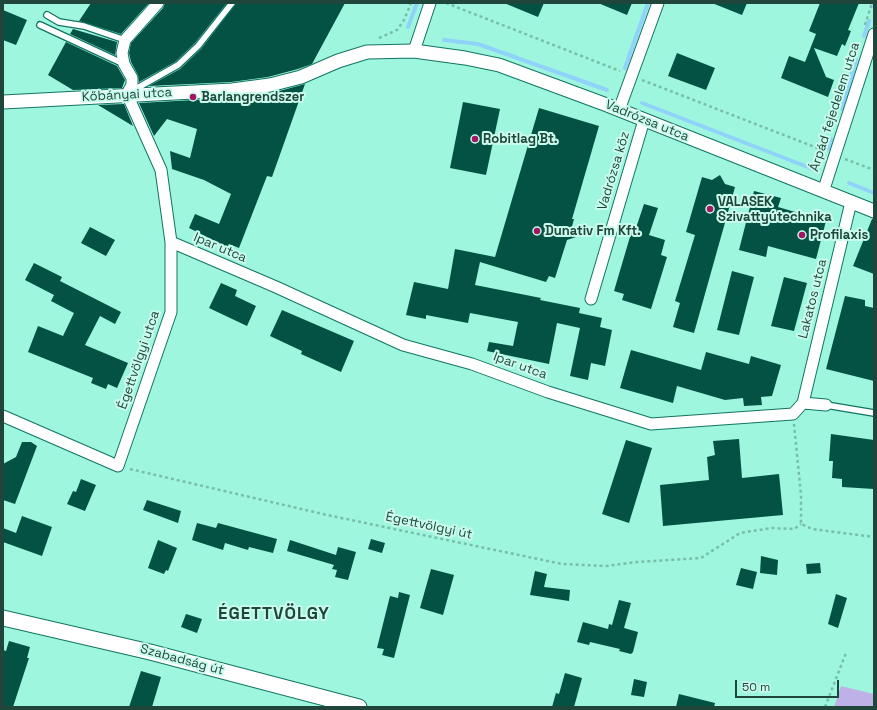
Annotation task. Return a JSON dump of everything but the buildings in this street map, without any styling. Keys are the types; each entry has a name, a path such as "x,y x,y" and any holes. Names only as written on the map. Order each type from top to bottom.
{"main road":[{"name":"Szabadság út","path":"3,618 150,652 359,707"}],"street":[{"path":"127,94 132,85 132,78 124,64 122,53 125,40 158,3"},
{"path":"414,51 430,3"},
{"path":"619,110 658,3"},
{"name":"Árpád fejedelem utca","path":"824,189 874,34"},
{"name":"Kőbányai utca","path":"3,102 127,94 232,90 270,85 301,77 338,61 367,52 414,51"},
{"name":"Vadrózsa utca","path":"414,51 465,58 499,65 824,189 874,211"},
{"name":"Égettvölgyi utca","path":"118,466 171,312 171,242 161,170 127,94"},
{"name":"Vadrózsa köz","path":"590,299 644,120"},
{"name":"Lakatos utca","path":"803,403 851,202"},
{"name":"Ipar utca","path":"171,242 276,287 403,345 472,364 548,392 651,424 793,414"},
{"path":"793,414 803,403 826,405"},
{"path":"3,416 118,466"}],"lane":[{"path":"127,94 178,65 198,46 232,3"},
{"path":"47,15 59,22 84,26 125,40"},
{"path":"40,25 124,64"},
{"path":"826,405 874,413"}],"path":[{"path":"375,39 397,30 404,20 411,3"},
{"path":"446,3 874,170"},
{"path":"793,414 801,495 801,524 812,530 874,537"},
{"name":"Égettvölgyi út","path":"118,466 327,516 562,564 606,566 637,562 701,558 734,535 772,528 794,529 801,524"},
{"path":"824,707 846,653"}],"shaded area":[{"path":"841,686 874,694 874,707 834,707"}],"waterway":[{"path":"408,27 417,3"},
{"path":"625,68 648,3"},
{"path":"864,36 869,21"},
{"path":"444,40 478,44 607,90"},
{"path":"842,109 856,60"},
{"path":"642,103 813,169"},
{"path":"828,149 831,139"},
{"path":"849,183 874,193"}],"place":[{"name":"Barlangrendszer","path":"193,97"},
{"name":"Robitlag Bt.","path":"475,139"},
{"name":"VALASEK Szivattyútechnika","path":"710,209"},
{"name":"Dunativ Fm Kft.","path":"537,231"},
{"name":"Profilaxis","path":"802,235"}],"district":[{"name":"ÉGETTVÖLGY","path":"274,614"}]}
